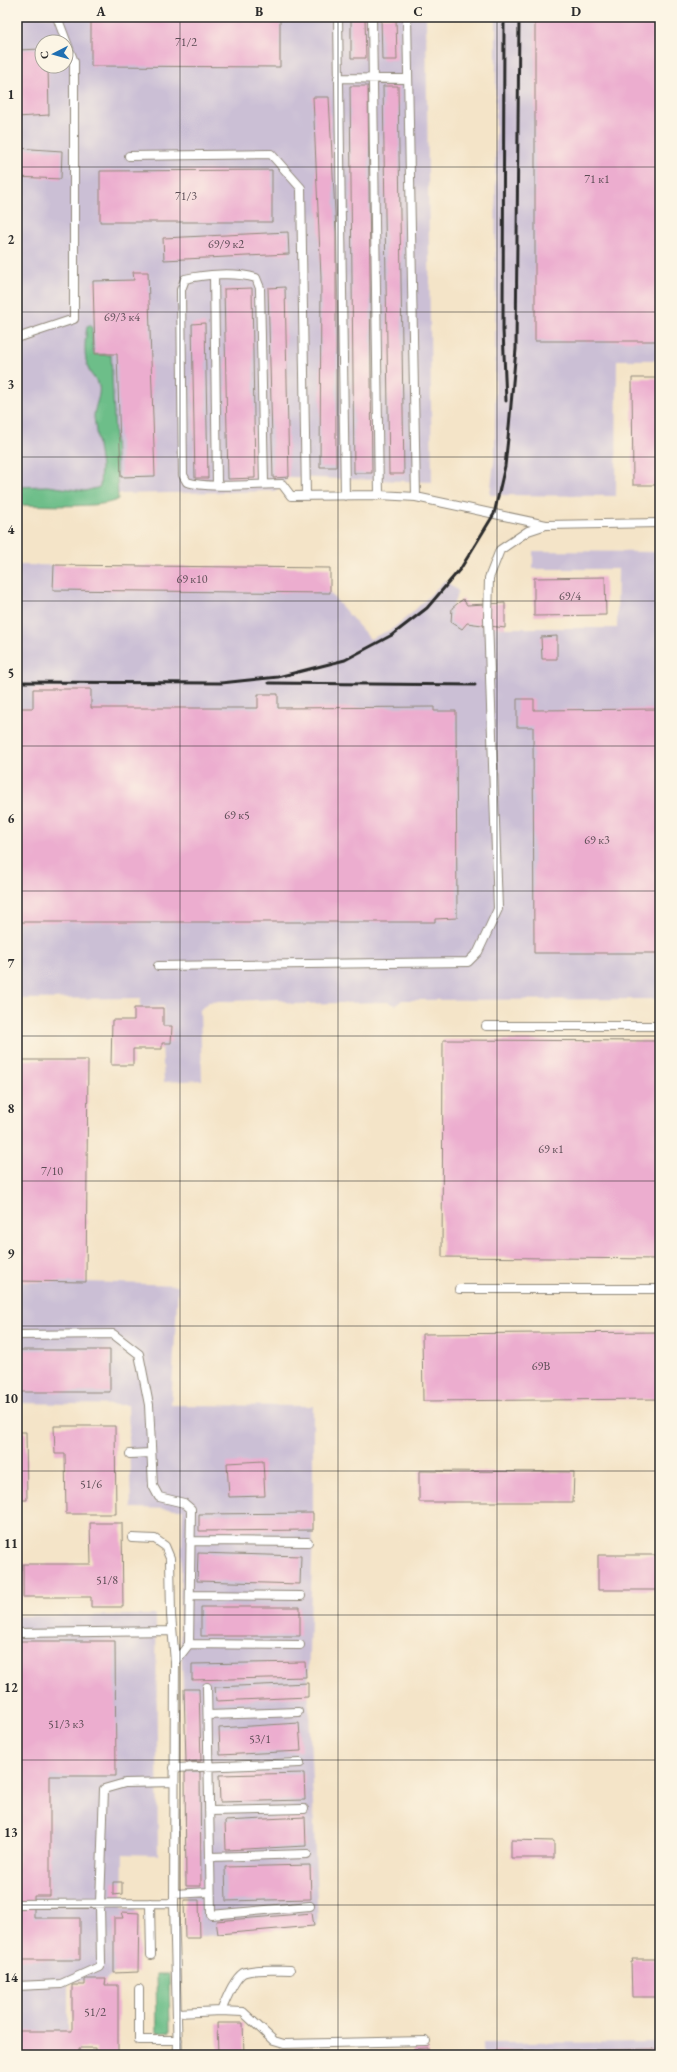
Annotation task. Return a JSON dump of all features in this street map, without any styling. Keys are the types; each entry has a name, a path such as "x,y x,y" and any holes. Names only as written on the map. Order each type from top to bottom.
{"lane":[{"path":"17,338 74,319 74,62 57,17"},
{"path":"338,17 345,496"},
{"path":"372,17 379,495"},
{"path":"407,17 416,497"},
{"path":"338,78 408,78"},
{"path":"128,156 271,154 301,188 306,496"},
{"path":"264,484 260,288 256,278 246,275 185,278 181,290 183,475 187,482 194,484 217,484 264,484 282,484 290,496 379,495 416,497 546,525 660,523"},
{"path":"214,276 217,484"},
{"path":"158,966 468,962 478,952 498,909 488,626 489,578 500,550 528,531 546,525"},
{"path":"486,1026 660,1026"},
{"path":"459,1289 660,1289"},
{"path":"17,1335 113,1334 139,1354 149,1405 153,1486 159,1497 184,1504 191,1509 189,1644 174,1662"},
{"path":"130,1454 151,1453"},
{"path":"132,1538 155,1539 165,1546 170,1558 174,1662 174,1903 178,2055"},
{"path":"190,1541 308,1542"},
{"path":"190,1595 301,1596"},
{"path":"17,1633 172,1631"},
{"path":"189,1644 300,1645"},
{"path":"207,1687 211,1915 310,1906"},
{"path":"208,1715 298,1712"},
{"path":"174,1768 300,1763"},
{"path":"17,1986 61,1984 99,1967 101,1962 100,1904 104,1789 125,1783 174,1782"},
{"path":"209,1811 304,1809"},
{"path":"210,1857 307,1854"},
{"path":"174,1894 210,1892"},
{"path":"150,1903 151,1955"},
{"path":"17,1904 174,1903"},
{"path":"221,2011 235,1984 243,1974 254,1971 290,1970"},
{"path":"139,1989 139,2040 178,2040"},
{"path":"177,2013 221,2011 243,2012 274,2041 284,2044 426,2041"}],"shaded area":[{"path":"17,17 426,17 432,482 289,477 275,491 115,494 17,502"},
{"path":"496,17 660,17 660,360 617,360 616,496 490,495 495,453"},
{"path":"533,551 660,552 660,999 402,1000 396,1005 388,1002 292,1004 278,999 208,1002 200,1010 202,1080 164,1082 162,1043 171,1043 172,1027 163,1026 164,1006 140,1008 141,998 17,999 17,922 434,922 435,919 457,918 456,711 434,711 434,707 278,708 277,694 258,694 258,708 91,708 91,689 33,689 33,708 17,708 17,565 330,568 330,593 370,639 392,629 412,613 445,580 458,591 452,608 451,621 462,629 467,623 505,628 617,628 618,569 533,569"},
{"path":"17,1282 86,1282 178,1285 171,1405 313,1406 313,1531 308,1683 318,1925 185,1938 186,1762 180,1616 183,1509 131,1508 128,1405 17,1403"},
{"path":"156,1615 158,1855 123,1854 122,1908 136,1909 136,1912 139,1913 138,1972 114,1973 106,1979 68,1982 68,2031 79,2031 17,2055 17,1616"},
{"path":"660,2042 660,2055 483,2055 483,2043"}],"green space":[{"path":"90,325 92,328 93,352 95,354 111,355 118,499 111,502 86,505 17,505 17,487 47,486 85,491 100,487 101,467 94,417 99,394 99,386 90,372 85,354 87,326"},
{"path":"156,1974 169,1974 170,2032 157,2033"}],"building":[{"path":"91,17 280,18 280,67 91,66"},
{"path":"351,17 365,17 366,58 351,58"},
{"path":"381,17 396,17 397,60 382,60"},
{"path":"535,17 660,17 660,341 535,341"},
{"path":"34,49 34,74 48,74 49,115 17,117 17,50"},
{"path":"350,86 368,86 372,473 354,473"},
{"path":"383,86 398,86 404,474 389,474"},
{"path":"313,97 329,97 336,232 336,467 320,467 321,277"},
{"path":"17,148 62,151 61,179 17,177"},
{"path":"272,170 272,222 100,222 100,171"},
{"path":"288,232 289,254 164,260 163,238"},
{"path":"133,272 148,272 155,476 121,477 117,354 95,354 93,281 134,280"},
{"path":"285,287 289,477 273,478 268,288"},
{"path":"252,288 255,478 228,479 224,289"},
{"path":"205,323 208,478 195,478 192,324"},
{"path":"632,378 660,378 660,485 633,485"},
{"path":"54,565 330,568 330,593 53,590"},
{"path":"605,577 606,615 534,616 534,578"},
{"path":"463,599 467,605 505,603 505,628 467,623 462,629 451,622 452,608"},
{"path":"557,636 557,659 542,659 541,637"},
{"path":"33,689 91,689 91,708 258,708 258,694 278,694 278,708 434,707 434,711 456,711 457,918 435,919 435,922 17,922 17,708 33,708"},
{"path":"517,699 534,699 534,710 660,709 660,953 534,953 533,727 517,727"},
{"path":"134,1008 163,1008 163,1026 172,1026 171,1043 162,1043 162,1049 133,1049 133,1065 111,1065 112,1020 134,1020"},
{"path":"443,1040 660,1041 660,1259 442,1257"},
{"path":"17,1060 88,1060 86,1282 17,1281"},
{"path":"660,1332 660,1399 423,1401 422,1334"},
{"path":"17,1350 110,1350 110,1392 17,1392"},
{"path":"54,1426 115,1426 116,1514 66,1514 65,1454 55,1454"},
{"path":"17,1432 26,1432 27,1500 17,1500"},
{"path":"263,1461 265,1496 229,1497 227,1463"},
{"path":"419,1471 574,1472 573,1502 419,1502"},
{"path":"313,1513 313,1530 199,1531 199,1514"},
{"path":"90,1523 122,1523 123,1607 91,1607 91,1597 23,1597 23,1564 91,1564"},
{"path":"198,1553 301,1556 300,1584 197,1581"},
{"path":"598,1555 660,1555 660,1590 598,1590"},
{"path":"201,1607 300,1607 300,1636 201,1636"},
{"path":"17,1641 115,1641 116,1776 50,1776 50,1896 34,1896 34,1918 80,1918 80,1960 17,1960"},
{"path":"305,1662 306,1677 192,1680 192,1664"},
{"path":"308,1683 308,1697 216,1701 215,1687"},
{"path":"184,1689 199,1689 201,1761 186,1762"},
{"path":"299,1723 301,1751 220,1755 219,1728"},
{"path":"185,1772 200,1772 201,1886 186,1886"},
{"path":"304,1773 305,1800 220,1802 219,1775"},
{"path":"305,1817 306,1846 226,1850 225,1821"},
{"path":"511,1840 554,1841 554,1858 511,1858"},
{"path":"310,1865 311,1899 226,1901 225,1867"},
{"path":"113,1882 122,1882 122,1894 113,1895"},
{"path":"184,1900 199,1900 200,1938 185,1938"},
{"path":"122,1912 139,1913 138,1972 114,1973 114,1918 124,1918"},
{"path":"312,1913 314,1926 218,1934 216,1921"},
{"path":"632,1959 660,1959 660,1997 632,1997"},
{"path":"85,1979 106,1979 105,1985 118,1985 118,2054 95,2054 95,2048 79,2048 79,2055 17,2055 17,2031 72,2031 72,1985 85,1985"},
{"path":"217,2023 243,2023 244,2055 218,2055"},
{"path":"428,2048 428,2055 413,2055 413,2049"},
{"path":"660,2049 660,2055 493,2055 493,2051"}],"railway":[{"path":"504,17 503,330 506,401"},
{"path":"17,682 221,683 278,677 345,660 392,635 427,608 461,568 494,514 505,466 508,438 516,349 519,17"},
{"path":"269,683 475,685"}]}
